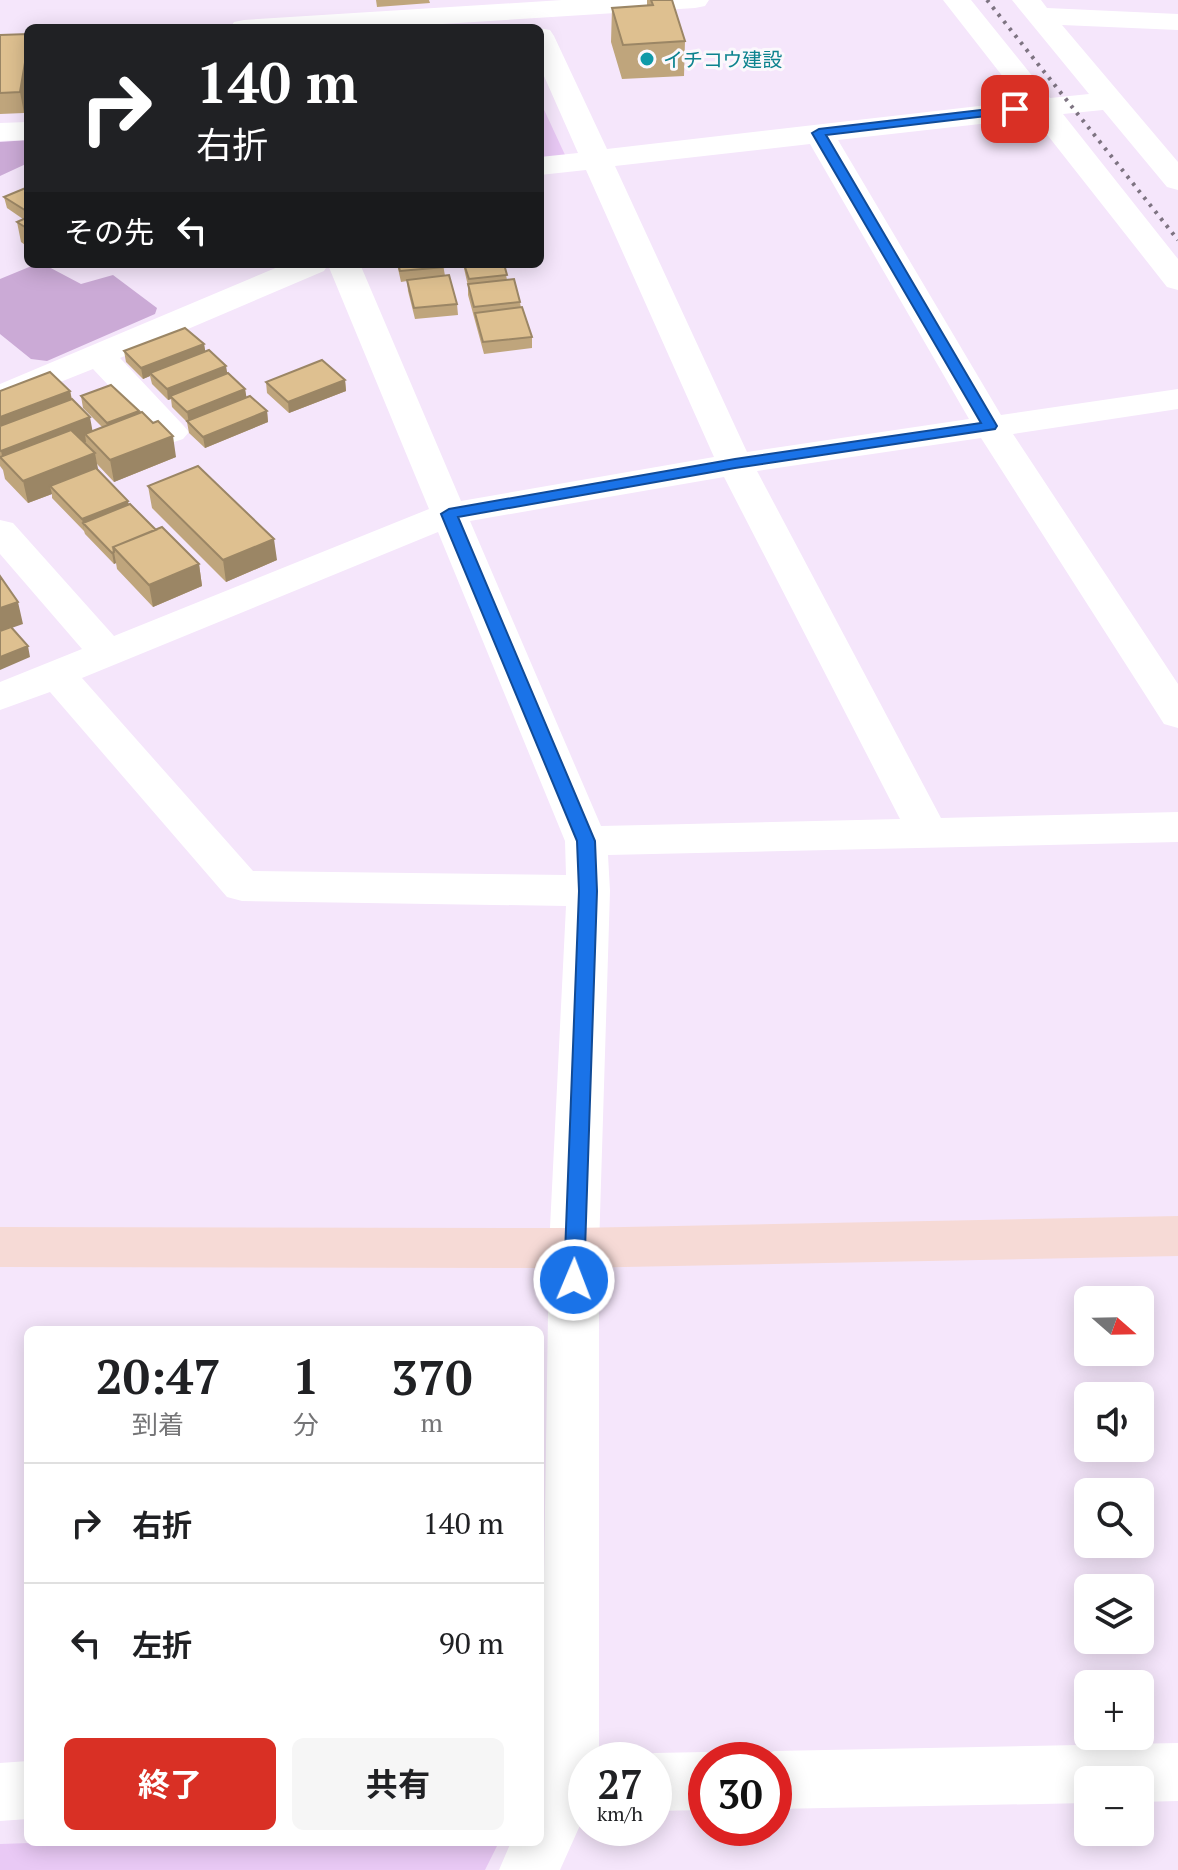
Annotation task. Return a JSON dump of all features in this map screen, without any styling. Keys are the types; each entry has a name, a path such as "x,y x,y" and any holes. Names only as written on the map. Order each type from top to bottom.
{"street":[{"path":"242,0 251,24"},
{"path":"541,24 695,0"},
{"path":"957,0 1044,106 1178,280"},
{"path":"1033,8 1178,22"},
{"path":"1033,8 1178,181"},
{"path":"544,45 735,464 928,833"},
{"path":"544,165 1110,100"},
{"path":"0,132 24,131"},
{"path":"819,133 990,426 1178,715"},
{"path":"0,396 303,268"},
{"path":"346,268 586,841 588,891 574,1248 565,1783 544,1834"},
{"path":"98,354 171,432"},
{"path":"0,697 449,514 735,464 1178,399"},
{"path":"0,531 108,654"},
{"path":"57,675 242,886 588,891"},
{"path":"586,841 1178,827"},
{"path":"0,1247 574,1248 1178,1236"},
{"path":"792,1780 1178,1772"},
{"path":"0,1792 24,1790"},
{"path":"529,1870 539,1846"}],"shaded area":[{"path":"544,110 566,157 544,160"},
{"path":"24,140 24,165 0,176 0,142"},
{"path":"27,268 51,268 81,284 113,275 157,308 155,314 47,361 31,359 0,334 0,279"},
{"path":"0,1844 497,1846 485,1870 0,1870"}],"building":[{"path":"651,0 672,0 685,41 623,45 612,8 653,5"},
{"path":"24,34 20,92 0,93 0,35"},
{"path":"24,189 24,210 4,197"},
{"path":"399,268 433,268 400,271"},
{"path":"465,268 505,268 507,275 469,279"},
{"path":"449,275 457,304 414,308 407,280"},
{"path":"514,279 520,302 474,307 468,284"},
{"path":"522,307 532,337 483,342 475,313"},
{"path":"185,328 204,344 141,368 124,351"},
{"path":"209,350 226,366 167,389 150,373"},
{"path":"322,360 345,380 288,402 266,382"},
{"path":"50,372 70,391 0,417 0,391"},
{"path":"228,373 245,389 187,412 170,396"},
{"path":"111,385 139,411 107,423 81,396"},
{"path":"250,396 267,411 203,437 187,421"},
{"path":"72,399 90,417 0,450 0,426"},
{"path":"142,412 153,423 158,421 173,436 110,460 85,434"},
{"path":"71,430 95,453 23,481 0,457"},
{"path":"198,466 274,539 223,560 148,486"},
{"path":"96,468 128,501 82,519 50,486"},
{"path":"130,504 156,530 113,547 112,553 83,523"},
{"path":"162,527 199,564 149,585 113,547"},
{"path":"0,576 18,602 0,608"},
{"path":"11,627 28,646 0,657 0,631"}],"railway":[{"path":"987,0 1178,240"}],"place":[{"name":"イチコウ建設","path":"647,59"}],"route":[{"path":"574,1280 588,891 586,841 449,514 735,464 990,426 819,133 1015,109"}]}
